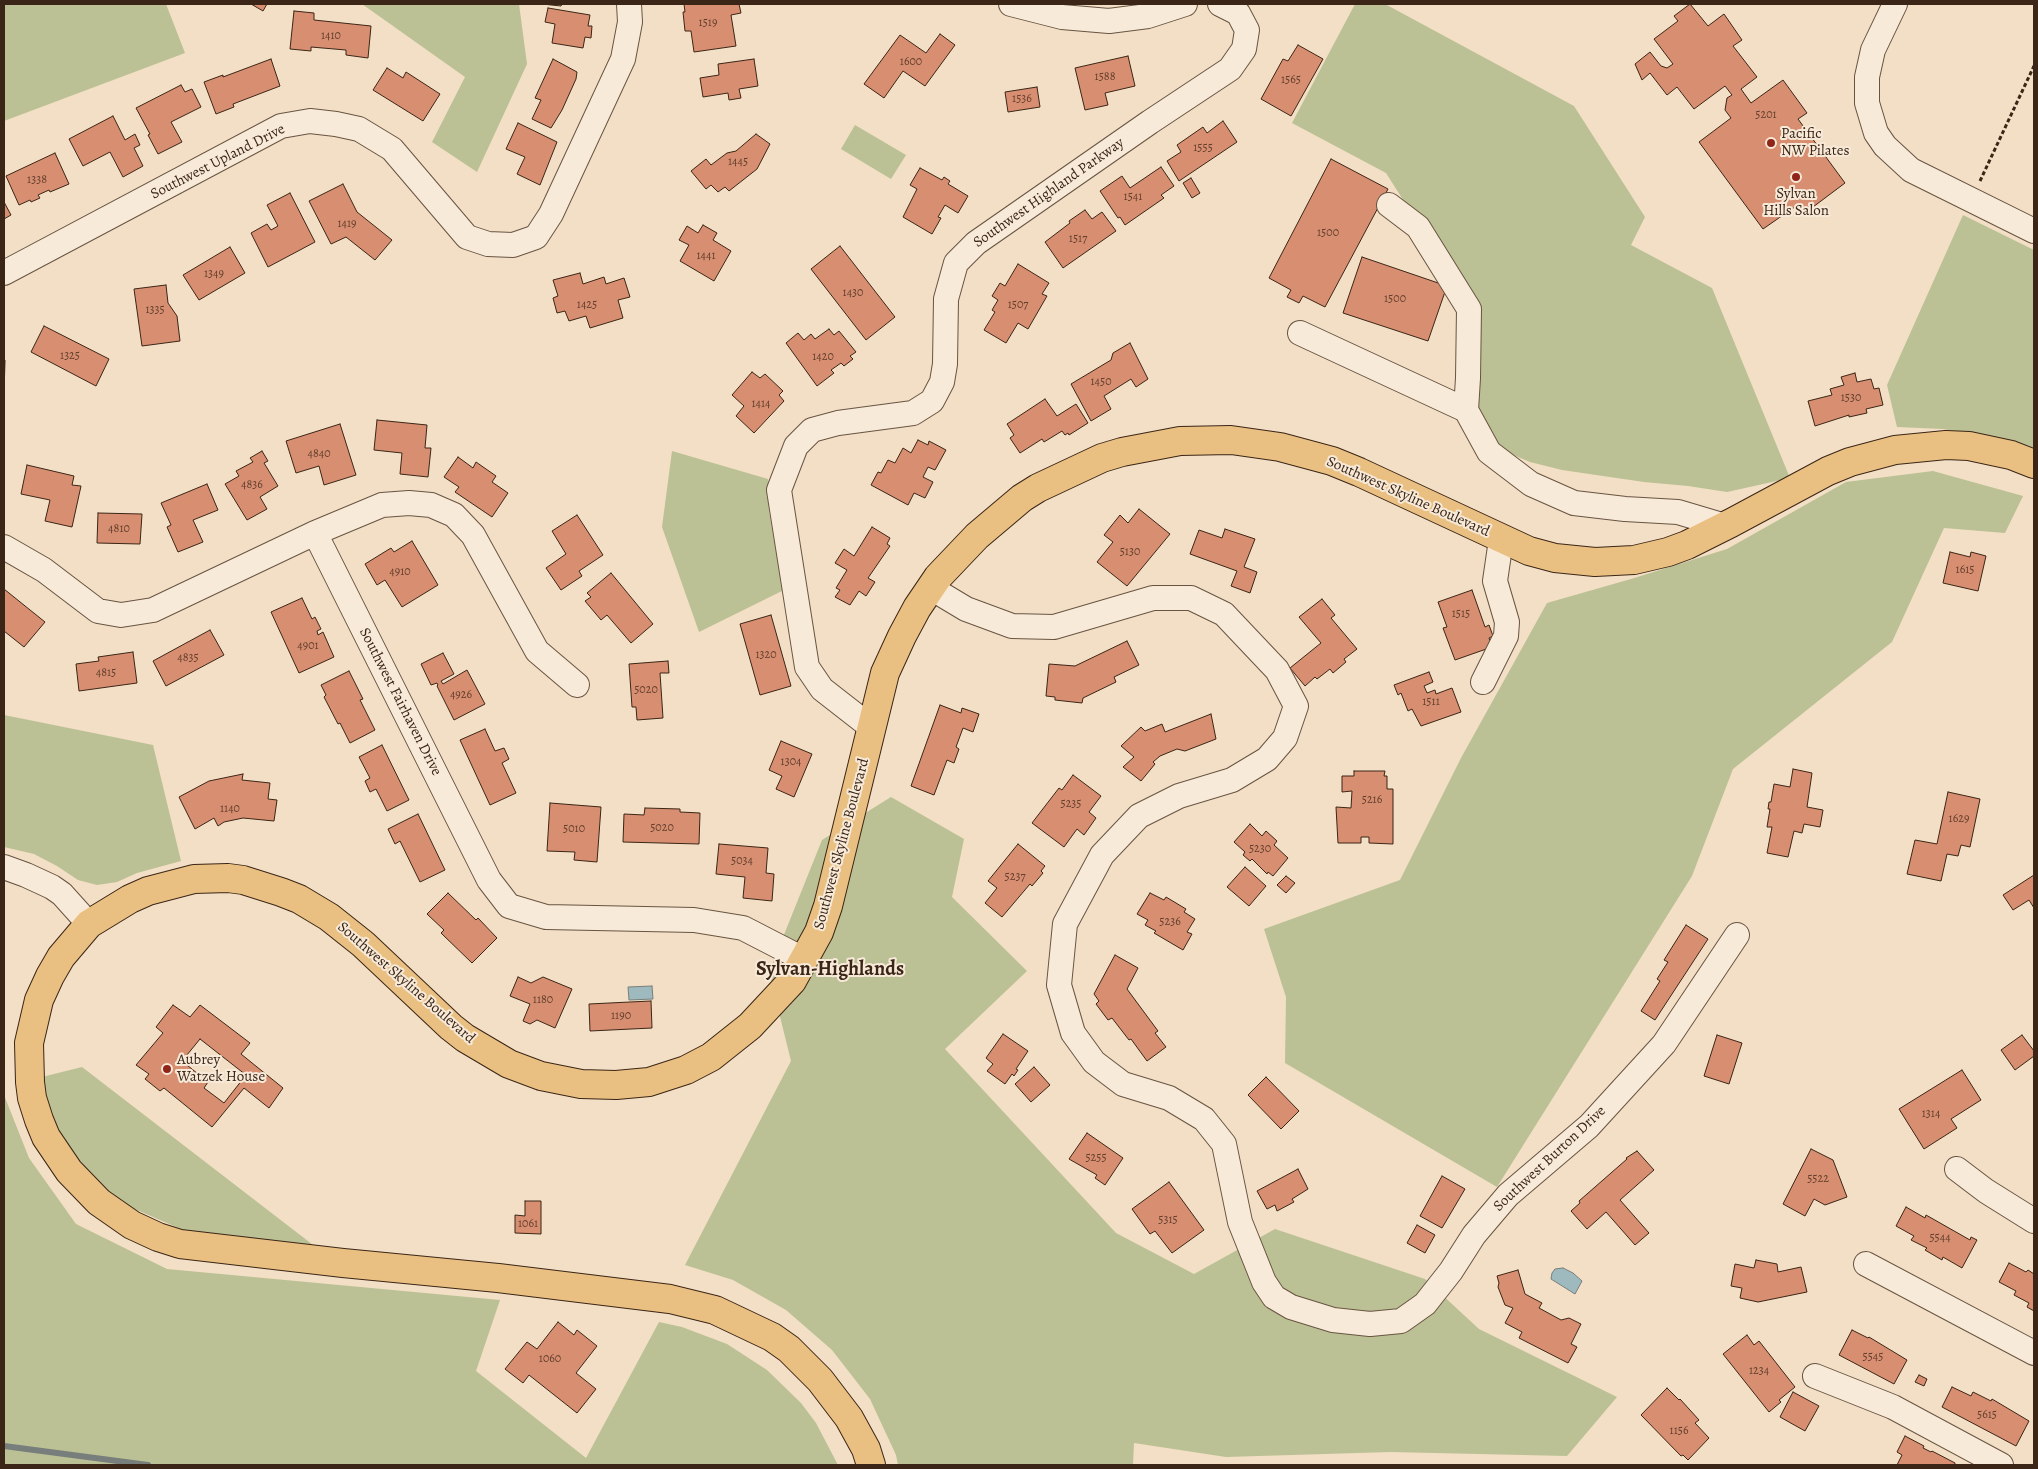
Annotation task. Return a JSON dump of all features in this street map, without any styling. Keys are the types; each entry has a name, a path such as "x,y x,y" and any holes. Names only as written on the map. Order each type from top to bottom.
{"main road":[{"name":"Southwest Skyline Boulevard","path":"871,1465 866,1449 849,1418 820,1380 789,1349 772,1337 715,1310 670,1299 498,1278 343,1263 180,1244 149,1233 117,1215 99,1202 69,1171 58,1156 46,1137 32,1098 30,1044 39,1000 50,976 61,958 89,924 130,899 148,891 194,879 228,878 260,885 299,899 342,926 451,1027 510,1064 541,1076 559,1080 601,1085 649,1082 686,1070 711,1057 750,1026 771,1006 792,982 805,960 819,932 828,906 885,673 893,653 930,588 946,567 977,536 1022,498 1038,488 1102,458 1122,452 1180,441 1205,439 1254,442 1315,456 1360,472 1501,540 1529,551 1575,561 1615,562 1668,552 1688,545 1828,471 1850,462 1896,450 1946,445 1970,446 2034,464"}],"street":[{"name":"Southwest Upland Drive","path":"4,273 281,126 310,121 359,129 392,148 467,237 488,244 513,244 536,237 551,214 623,59 630,22 628,4"},
{"path":"1011,4 1062,17 1109,21 1148,16 1185,4"},
{"name":"Southwest Highland Parkway","path":"872,728 822,690 807,667 778,490 796,446 812,430 838,422 913,413 932,401 942,382 946,298 956,263 976,243 1230,69 1244,49 1247,30 1238,13 1220,4"},
{"path":"1895,4 1873,50 1867,76 1867,103 1876,133 1885,146 1911,170 2034,231"},
{"path":"1388,205 1418,227 1469,309 1466,410 1489,452 1531,484 1574,503 1625,509 1678,512 1725,526"},
{"path":"1300,334 1466,410"},
{"path":"4,547 44,570 98,611 121,616 153,610 315,534 382,505 409,503 432,505 454,515 473,535 537,651 577,685"},
{"name":"Southwest Fairhaven Drive","path":"315,534 489,880 509,906 546,918 694,920 743,928 805,960"},
{"path":"1483,682 1506,636 1507,622 1495,581 1501,540"},
{"name":"Southwest Burton Drive","path":"930,588 966,609 1012,626 1054,627 1153,598 1191,598 1224,614 1277,670 1296,706 1285,738 1268,759 1232,780 1179,796 1139,816 1102,855 1065,924 1059,985 1073,1033 1094,1062 1124,1084 1169,1098 1204,1119 1224,1144 1240,1222 1261,1273 1274,1297 1290,1307 1333,1320 1370,1324 1401,1321 1425,1304 1451,1271 1474,1234 1508,1195 1589,1126 1664,1044 1737,935"},
{"path":"4,867 26,874 52,887 62,894 89,924"},
{"path":"1958,1169 1986,1192 2034,1221"},
{"path":"1866,1264 2034,1353"},
{"path":"1815,1376 1893,1407 2001,1465"}],"path":[{"path":"1976,188 2034,66"}],"green space":[{"path":"4,4 166,4 185,53 4,121"},
{"path":"362,4 519,4 527,64 477,172 432,142 465,77"},
{"path":"1355,4 1385,4 1574,106 1645,217 1631,245 1712,288 1790,478 1727,492 1562,470 1530,462 1504,451 1484,433 1477,410 1479,319 1386,173 1292,123"},
{"path":"855,125 906,155 891,179 841,149"},
{"path":"1963,215 2034,250 2034,451 1987,437 1943,429 1897,427 1887,385"},
{"path":"672,451 768,479 769,511 784,590 699,632 662,527"},
{"path":"1933,471 2023,496 2005,533 1944,528 1892,642 1733,769 1692,876 1497,1187 1285,1063 1286,997 1264,929 1400,880 1461,758 1547,603 1727,549 1846,482"},
{"path":"4,715 153,745 181,861 137,873 117,882 97,885 78,880 34,854 4,847"},
{"path":"891,797 964,839 952,897 1027,971 945,1049 1116,1233 1194,1274 1275,1229 1425,1279 1479,1329 1617,1397 1567,1456 1390,1452 1226,1457 1134,1443 1133,1465 898,1465 896,1455 870,1399 832,1350 786,1310 733,1280 685,1265 791,1061 769,972 822,840"},
{"path":"82,1067 317,1248 183,1230 114,1200 61,1140 38,1078"},
{"path":"4,1095 29,1158 76,1224 167,1269 500,1300 476,1371 586,1458 659,1322 682,1327 727,1344 767,1370 801,1403 816,1423 838,1465 4,1465"}],"water":[{"path":"652,986 653,999 629,1000 628,987"},
{"path":"1563,1268 1573,1273 1582,1281 1575,1294 1551,1279 1555,1269"}],"building":[{"path":"251,4 267,4 263,11"},
{"path":"542,4 562,4 561,6"},
{"path":"684,4 739,4 741,13 731,15 736,46 694,52 691,31 685,31"},
{"path":"1690,4 1708,26 1724,14 1742,40 1733,46 1757,77 1741,89 1751,103 1783,80 1807,113 1798,119 1845,183 1805,213 1799,204 1763,229 1699,142 1731,118 1725,110 1727,98 1732,95 1725,86 1694,109 1677,87 1667,95 1650,73 1642,80 1635,64 1650,52 1661,66 1667,68 1673,64 1654,39 1678,21 1674,16"},
{"path":"548,8 590,15 588,26 592,26 591,38 585,37 583,48 552,43 555,24 545,22"},
{"path":"294,11 314,13 314,20 371,26 368,58 346,55 346,50 311,47 311,51 290,49"},
{"path":"940,34 955,45 925,86 903,71 884,98 864,84 900,35 926,53"},
{"path":"1298,45 1323,59 1291,116 1261,99 1283,59 1288,61"},
{"path":"1128,56 1135,86 1105,93 1108,105 1085,110 1075,68"},
{"path":"271,59 280,86 233,104 234,107 216,114 204,82"},
{"path":"553,59 577,72 576,79 562,110 551,128 532,119 541,100 535,98"},
{"path":"754,59 758,86 739,89 741,98 729,100 728,93 703,97 700,78 719,75 718,64"},
{"path":"387,68 403,78 406,72 440,94 423,121 373,90"},
{"path":"181,85 185,92 192,89 201,107 171,122 182,142 158,154 136,108"},
{"path":"1037,87 1040,107 1008,112 1005,92"},
{"path":"113,116 125,140 135,134 140,145 134,148 143,166 123,177 110,152 83,166 69,139"},
{"path":"1223,121 1237,142 1179,181 1167,161 1181,152 1177,145 1203,127 1207,133"},
{"path":"518,123 557,142 540,185 517,174 525,157 506,149"},
{"path":"756,134 770,144 757,169 729,191 725,187 718,192 711,185 706,189 691,171 706,159 711,165 727,153 736,151"},
{"path":"55,153 69,184 50,192 49,190 38,195 40,198 19,205 6,176"},
{"path":"1331,159 1388,189 1325,307 1303,296 1299,303 1287,297 1291,290 1269,278"},
{"path":"1161,167 1174,186 1161,195 1164,198 1125,225 1100,191 1122,176 1130,188"},
{"path":"920,168 942,180 944,177 950,181 948,184 968,196 958,213 945,205 938,217 941,218 932,234 903,217 917,189 910,185"},
{"path":"1191,178 1200,193 1192,198 1183,183"},
{"path":"343,184 357,212 392,240 375,260 346,237 331,244 309,201"},
{"path":"290,193 315,242 268,267 251,233 267,224 271,230 278,226 267,205"},
{"path":"4,202 11,215 4,219"},
{"path":"1085,210 1092,219 1102,212 1116,231 1063,268 1045,242"},
{"path":"703,225 717,233 713,240 731,251 714,281 680,261 689,245 679,240 687,226 698,233"},
{"path":"840,246 895,317 866,340 811,269"},
{"path":"230,247 245,273 199,300 183,275"},
{"path":"1362,257 1447,286 1428,341 1343,313"},
{"path":"1018,264 1049,283 1042,294 1047,296 1028,329 1018,323 1006,343 984,330 995,312 992,310 998,300 992,296 1000,283 1005,286"},
{"path":"580,273 583,284 604,277 606,284 624,278 630,297 618,300 623,318 590,328 586,316 569,321 565,311 557,313 553,298 558,296 553,280"},
{"path":"166,285 168,303 177,316 180,341 142,346 134,289"},
{"path":"44,326 109,359 96,386 31,352"},
{"path":"829,329 834,335 839,331 856,352 850,356 853,359 844,366 841,363 831,370 834,373 817,386 786,343 798,333 804,340 811,334 815,339"},
{"path":"1130,343 1148,379 1136,387 1131,379 1104,396 1111,409 1091,421 1071,384 1111,360 1113,353"},
{"path":"4,360 5,360 4,394"},
{"path":"752,372 760,378 765,374 783,391 779,395 784,401 754,433 736,416 744,406 732,395"},
{"path":"1855,373 1857,382 1871,379 1874,389 1879,388 1883,405 1866,409 1867,413 1849,417 1849,415 1815,426 1808,401 1832,395 1830,389 1844,385 1841,377"},
{"path":"1045,399 1057,416 1076,404 1088,423 1069,435 1068,433 1065,435 1062,431 1044,442 1042,439 1020,453 1010,438 1014,435 1007,424"},
{"path":"377,420 427,425 425,448 431,448 428,477 400,474 402,453 374,450"},
{"path":"340,424 356,475 324,485 319,466 296,473 286,441"},
{"path":"918,440 928,445 929,441 946,450 935,470 928,467 923,477 933,482 925,498 914,493 908,505 871,485 878,472 881,473 888,460 895,463 903,448 911,453"},
{"path":"262,451 268,461 264,463 278,486 260,497 267,509 247,520 225,484 239,476 236,471 253,462 250,458"},
{"path":"458,457 473,468 476,462 496,476 492,482 508,493 492,517 455,492 459,487 444,477"},
{"path":"27,465 74,476 72,485 81,486 72,527 45,521 50,500 21,494"},
{"path":"207,484 218,510 193,520 203,542 178,552 167,527 171,525 161,503"},
{"path":"1139,509 1170,534 1127,586 1097,562 1113,542 1104,535 1120,515 1128,523"},
{"path":"98,513 142,514 140,544 97,543"},
{"path":"577,515 603,555 579,571 582,576 561,590 546,568 566,554 552,531"},
{"path":"872,527 890,538 887,544 890,546 868,578 875,582 866,596 859,591 850,605 835,597 840,590 836,588 847,570 835,563 844,549 854,556"},
{"path":"1225,529 1255,539 1244,567 1257,572 1250,593 1231,586 1237,571 1190,554 1199,530 1222,538"},
{"path":"412,541 438,585 402,607 385,580 377,585 365,564 391,548 394,552"},
{"path":"1950,552 1970,557 1971,552 1986,556 1978,591 1943,583"},
{"path":"611,573 653,624 631,643 607,615 601,620 585,601 591,597 587,593"},
{"path":"4,589 45,622 24,647 4,631"},
{"path":"1472,590 1485,627 1489,625 1493,636 1489,638 1492,647 1455,660 1443,628 1447,627 1438,602"},
{"path":"302,598 312,619 315,617 321,629 317,631 318,635 323,632 334,657 299,673 271,612"},
{"path":"1322,599 1335,615 1331,618 1357,649 1344,659 1346,662 1333,673 1330,669 1317,679 1315,677 1305,686 1290,668 1321,643 1299,617"},
{"path":"771,615 791,686 760,695 740,624"},
{"path":"210,630 224,655 166,686 153,661"},
{"path":"1127,641 1139,665 1114,677 1116,682 1083,698 1082,703 1055,700 1055,697 1046,696 1049,664 1075,666"},
{"path":"133,652 137,683 79,691 76,664 99,661 98,657"},
{"path":"443,653 454,674 441,681 443,684 467,670 485,704 454,720 437,683 431,685 421,664"},
{"path":"668,661 669,673 660,673 663,718 637,720 636,707 632,707 629,664"},
{"path":"349,671 363,699 360,700 375,730 350,743 324,697 326,695 321,685"},
{"path":"1429,672 1433,682 1424,686 1427,693 1435,690 1436,694 1452,688 1461,712 1421,726 1412,709 1408,711 1401,693 1398,695 1394,685"},
{"path":"940,705 961,713 962,708 979,714 973,732 963,728 956,747 959,749 954,763 947,760 934,795 911,786"},
{"path":"1211,714 1216,739 1185,751 1177,749 1160,756 1153,762 1155,764 1141,781 1123,767 1134,757 1121,746 1141,727 1145,731 1162,724 1165,732"},
{"path":"485,729 495,751 504,748 509,759 502,763 516,793 490,805 460,740"},
{"path":"781,741 812,754 794,797 776,789 782,776 769,770"},
{"path":"382,745 409,800 387,811 376,789 370,792 365,781 370,778 359,757"},
{"path":"1793,769 1812,773 1807,807 1823,810 1820,827 1804,824 1802,833 1794,831 1788,857 1767,853 1772,827 1767,827 1770,809 1768,809 1774,784 1790,787"},
{"path":"1354,771 1385,771 1384,776 1387,776 1387,789 1393,789 1393,844 1369,843 1369,837 1361,837 1361,843 1338,843 1336,807 1351,808 1352,791 1342,792 1342,776 1354,776"},
{"path":"243,774 242,780 270,783 268,799 277,800 274,821 243,818 224,822 218,826 214,818 195,829 179,797 209,781"},
{"path":"1073,775 1101,796 1089,812 1096,818 1084,835 1077,829 1064,847 1032,823 1059,788 1062,790"},
{"path":"1948,792 1980,799 1970,847 1961,845 1958,856 1947,854 1941,881 1907,874 1915,840 1937,844"},
{"path":"550,803 601,807 597,862 574,860 575,852 547,851"},
{"path":"645,808 680,809 680,812 700,813 699,844 623,842 624,814 644,815"},
{"path":"418,814 445,870 420,882 400,841 395,844 388,829"},
{"path":"1250,824 1262,836 1266,831 1277,841 1274,845 1288,858 1273,876 1268,872 1267,874 1252,859 1250,861 1243,855 1245,852 1234,842"},
{"path":"719,844 768,848 766,873 774,874 772,901 743,898 745,877 716,874"},
{"path":"1018,844 1045,866 1041,871 1043,873 1032,886 1030,884 1002,917 985,903 997,888 988,881"},
{"path":"1245,867 1266,886 1249,906 1227,887"},
{"path":"2034,875 2034,908 2029,900 2013,910 2003,895"},
{"path":"1286,876 1295,883 1286,893 1277,885"},
{"path":"448,893 476,920 478,918 497,938 472,963 441,933 444,930 427,914"},
{"path":"1150,893 1164,900 1166,897 1186,909 1184,912 1195,919 1187,932 1192,934 1183,950 1154,933 1156,931 1145,925 1148,920 1137,914"},
{"path":"1686,925 1708,939 1655,1020 1641,1011 1660,981 1657,979 1668,962 1664,960"},
{"path":"1115,955 1138,968 1127,989 1158,1031 1155,1033 1166,1047 1147,1061 1131,1039 1129,1040 1112,1018 1108,1020 1096,1004 1099,1001 1094,994"},
{"path":"518,977 531,983 543,977 572,989 555,1028 537,1020 530,1024 523,1021 530,1004 510,996"},
{"path":"651,1001 652,1028 590,1031 589,1004"},
{"name":"Aubrey Watzek House","path":"173,1005 190,1017 200,1005 250,1043 241,1054 283,1088 269,1108 244,1088 212,1127 164,1088 160,1091 145,1079 149,1074 136,1065 163,1033 156,1027","holes":["200,1039 246,1075 224,1103 204,1088 208,1082 182,1061"]},
{"path":"1003,1034 1028,1051 1016,1069 1018,1070 1014,1076 1012,1074 1005,1084 987,1071 993,1064 986,1058"},
{"path":"1717,1035 1742,1043 1729,1084 1704,1076"},
{"path":"2022,1035 2034,1051 2034,1056 2015,1070 2001,1050"},
{"path":"1034,1067 1050,1085 1031,1102 1015,1084"},
{"path":"1962,1070 1981,1100 1951,1119 1957,1128 1924,1149 1899,1109"},
{"path":"1266,1077 1299,1111 1281,1129 1248,1095"},
{"path":"1087,1133 1123,1158 1105,1185 1095,1178 1097,1175 1069,1159"},
{"path":"1811,1149 1833,1160 1847,1197 1825,1205 1814,1199 1805,1216 1783,1204"},
{"path":"1637,1151 1654,1170 1620,1200 1649,1233 1635,1245 1606,1212 1587,1229 1571,1211 1580,1203 1579,1201 1626,1158"},
{"path":"1298,1169 1308,1189 1292,1199 1294,1202 1277,1211 1275,1205 1267,1209 1257,1191"},
{"path":"1442,1176 1465,1189 1442,1228 1420,1216"},
{"path":"1169,1182 1204,1230 1172,1253 1155,1231 1150,1234 1132,1209"},
{"path":"525,1201 541,1201 541,1234 515,1233 515,1215 525,1216"},
{"path":"1906,1207 1925,1218 1926,1215 1970,1240 1971,1237 1977,1240 1962,1268 1943,1257 1942,1260 1925,1250 1927,1248 1911,1240 1914,1236 1896,1226"},
{"path":"1417,1225 1435,1235 1425,1253 1407,1243"},
{"path":"1756,1260 1777,1264 1778,1272 1801,1267 1807,1292 1758,1302 1740,1298 1742,1288 1731,1286 1735,1264 1754,1268"},
{"path":"2009,1263 2034,1274 2034,1311 2027,1307 2029,1303 2014,1295 2016,1291 1999,1282"},
{"path":"1518,1270 1525,1294 1542,1303 1539,1308 1561,1320 1569,1318 1581,1324 1571,1344 1577,1347 1568,1363 1519,1338 1522,1332 1505,1323 1513,1308 1505,1305 1498,1287 1497,1276"},
{"path":"558,1322 574,1335 577,1330 597,1346 576,1373 596,1389 577,1413 529,1375 523,1383 505,1369 527,1342 537,1349"},
{"path":"1852,1330 1869,1337 1907,1360 1894,1384 1839,1355"},
{"path":"1747,1335 1754,1345 1759,1341 1795,1387 1779,1400 1781,1402 1769,1412 1723,1354"},
{"path":"1919,1375 1927,1379 1924,1386 1915,1382"},
{"path":"1952,1387 1971,1396 1973,1392 1991,1401 1992,1399 2029,1421 2016,1446 1942,1407"},
{"path":"1667,1388 1699,1420 1695,1423 1709,1438 1688,1460 1683,1455 1681,1456 1641,1415"},
{"path":"1793,1392 1819,1406 1805,1431 1780,1417"},
{"path":"1905,1436 1924,1446 1923,1448 1955,1463 1955,1465 1897,1465 1902,1455 1897,1452"}],"waterway":[{"path":"4,1446 148,1465"}],"place":[{"name":"Pacific NW Pilates","path":"1771,143"},
{"name":"Sylvan Hills Salon","path":"1796,177"},
{"name":"Aubrey Watzek House","path":"167,1069"}],"district":[{"name":"Sylvan-Highlands","path":"830,970"}]}
